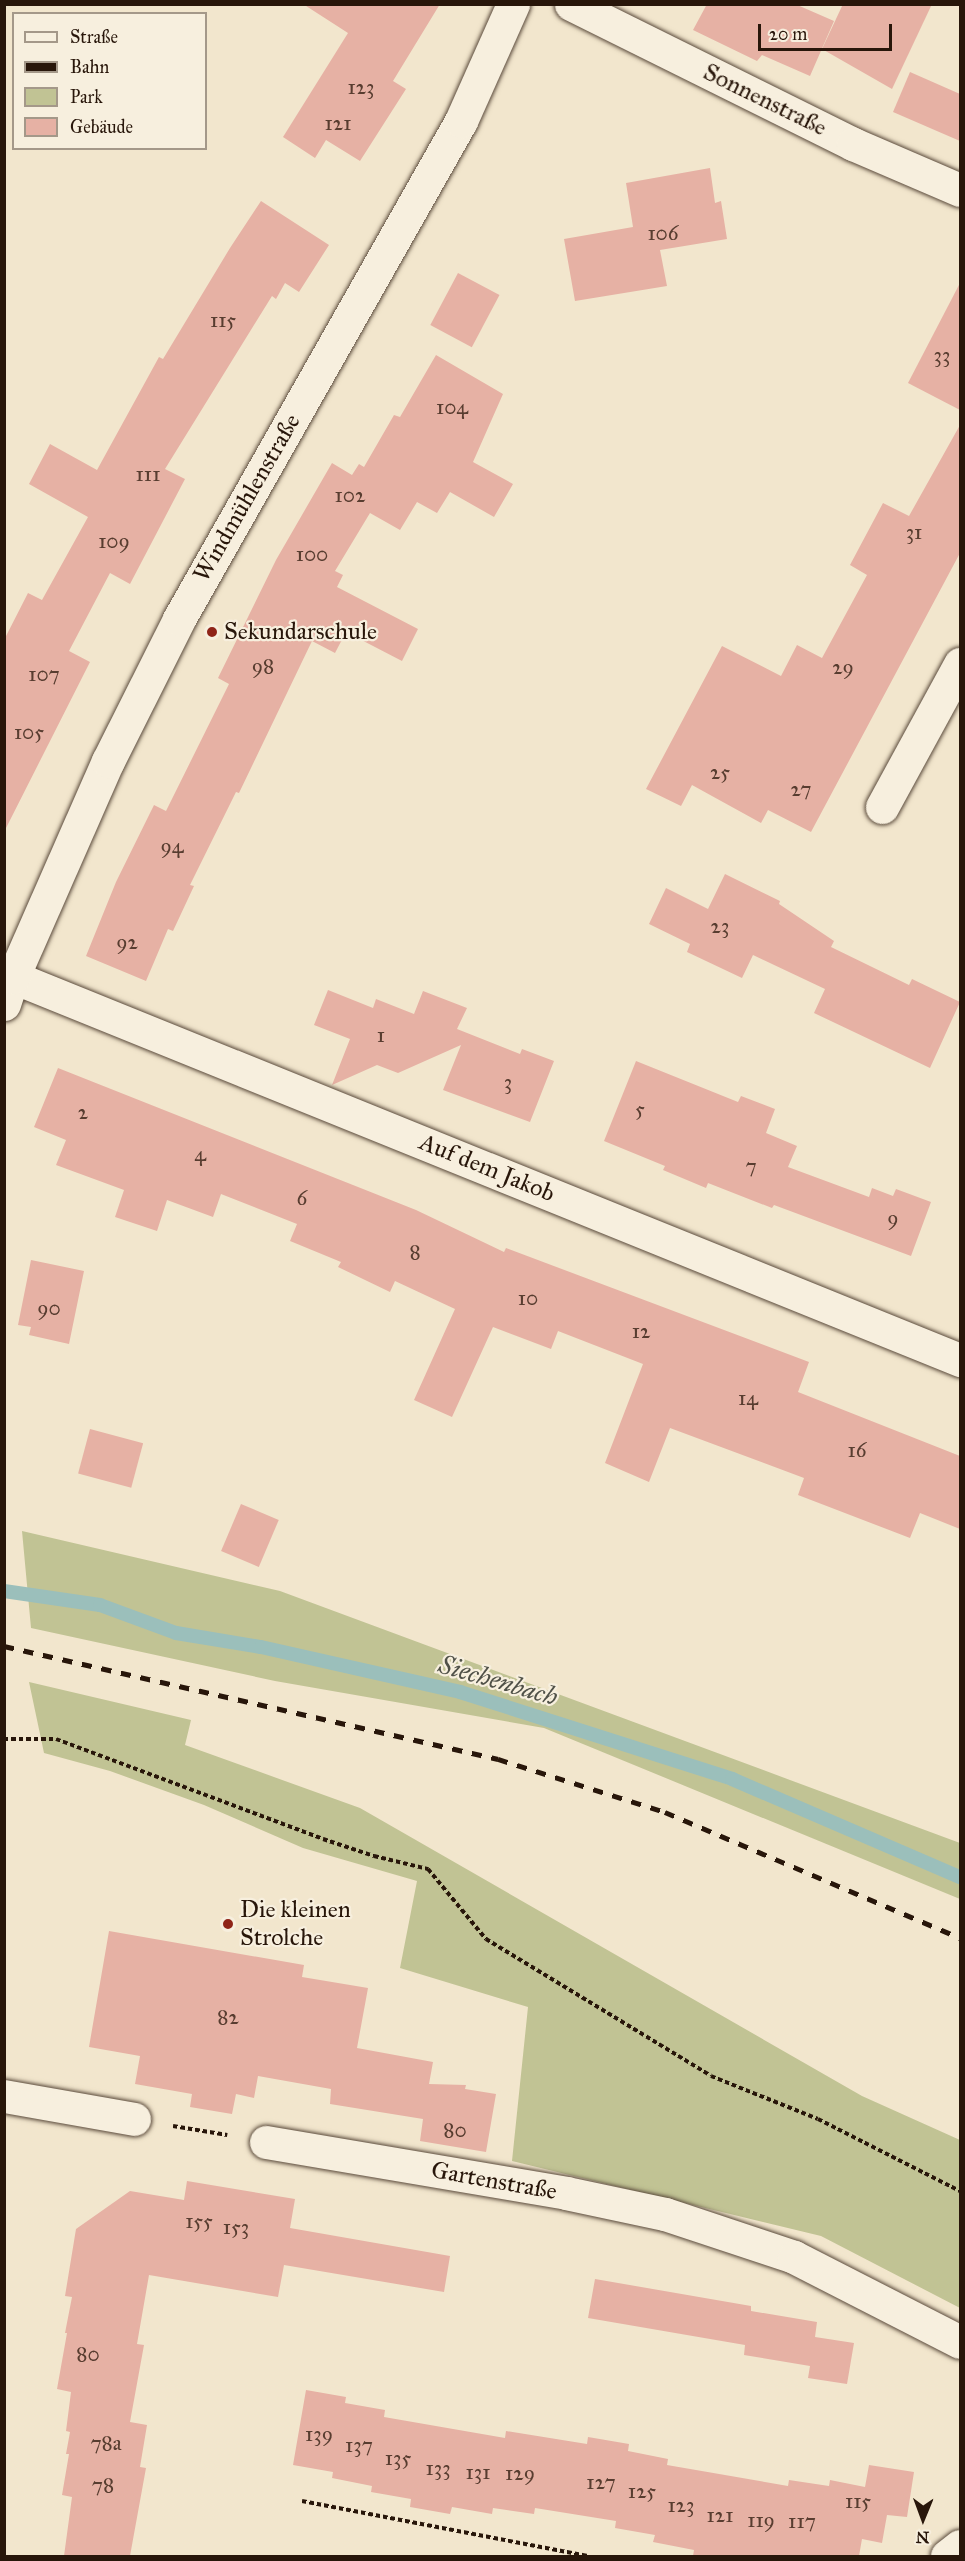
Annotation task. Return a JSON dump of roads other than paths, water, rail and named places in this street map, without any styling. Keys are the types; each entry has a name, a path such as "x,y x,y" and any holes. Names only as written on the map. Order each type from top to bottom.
{"street":[{"name":"Windmühlenstraße","path":"9,990 108,761 178,619 461,121 513,4"},
{"name":"Sonnenstraße","path":"571,4 852,144 960,190"},
{"path":"882,807 960,664"},
{"name":"Auf dem Jakob","path":"9,990 960,1360"},
{"path":"4,2096 134,2119"},
{"name":"Gartenstraße","path":"266,2142 566,2193 665,2214 794,2258 960,2342"},
{"path":"947,2556 960,2546"}],"waterway":[{"name":"Siechenbach","path":"4,1591 100,1605 176,1633 261,1647 460,1692 732,1779 960,1877"}],"railway":[{"path":"4,1646 498,1759 665,1812 960,1938"}],"place":[{"name":"Sekundarschule","path":"212,632"},
{"name":"Die kleinen Strolche","path":"228,1924"}]}
